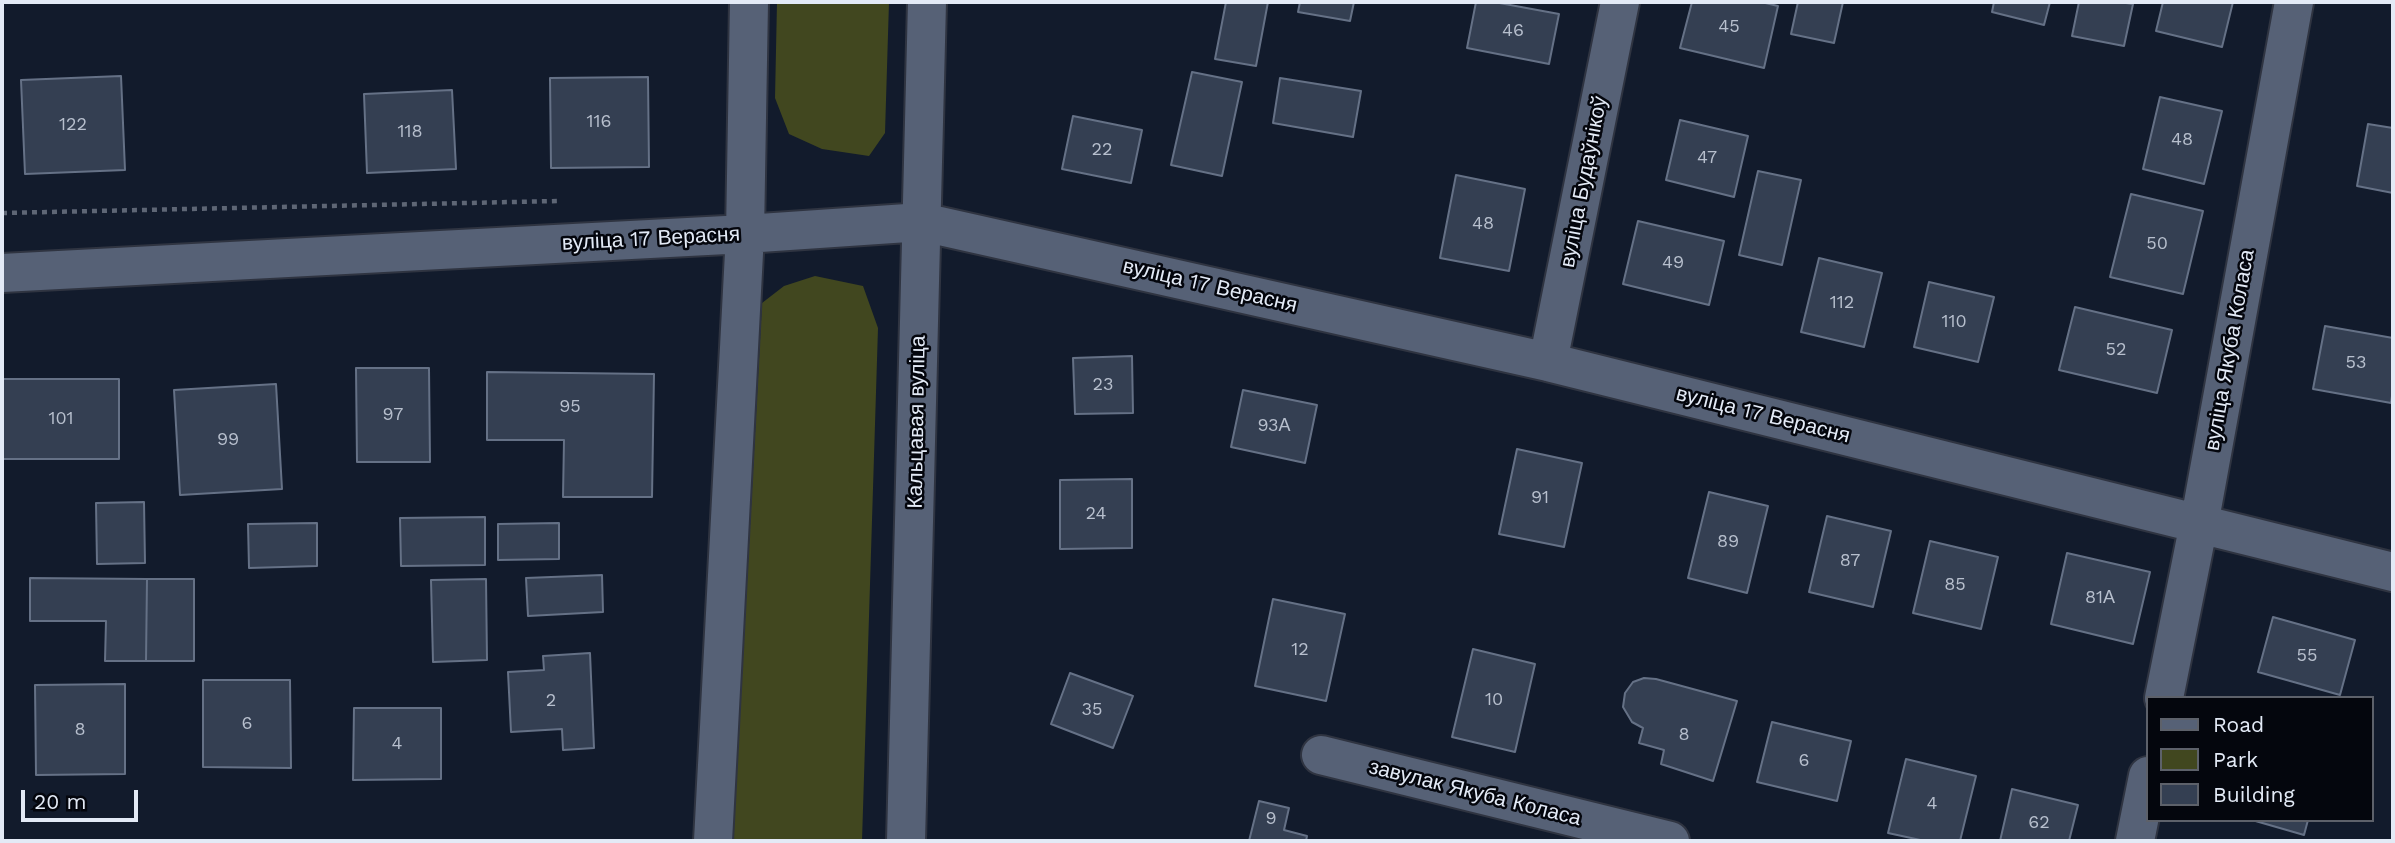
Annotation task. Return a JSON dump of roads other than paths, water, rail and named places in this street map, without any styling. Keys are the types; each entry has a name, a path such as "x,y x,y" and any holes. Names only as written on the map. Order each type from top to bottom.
{"street":[{"path":"713,841 745,234 749,2"},
{"name":"Кальцавая вуліца","path":"906,841 927,2"},
{"name":"вуліца Будаўнікоў","path":"1548,362 1620,2"},
{"name":"вуліца Якуба Коласа","path":"2164,696 2199,523 2294,2"},
{"name":"вуліца 17 Верасня","path":"2,273 745,234 922,222 1548,362 2393,572"},
{"name":"завулак Якуба Коласа","path":"1321,755 1670,841"},
{"path":"2135,841 2146,786"}]}
